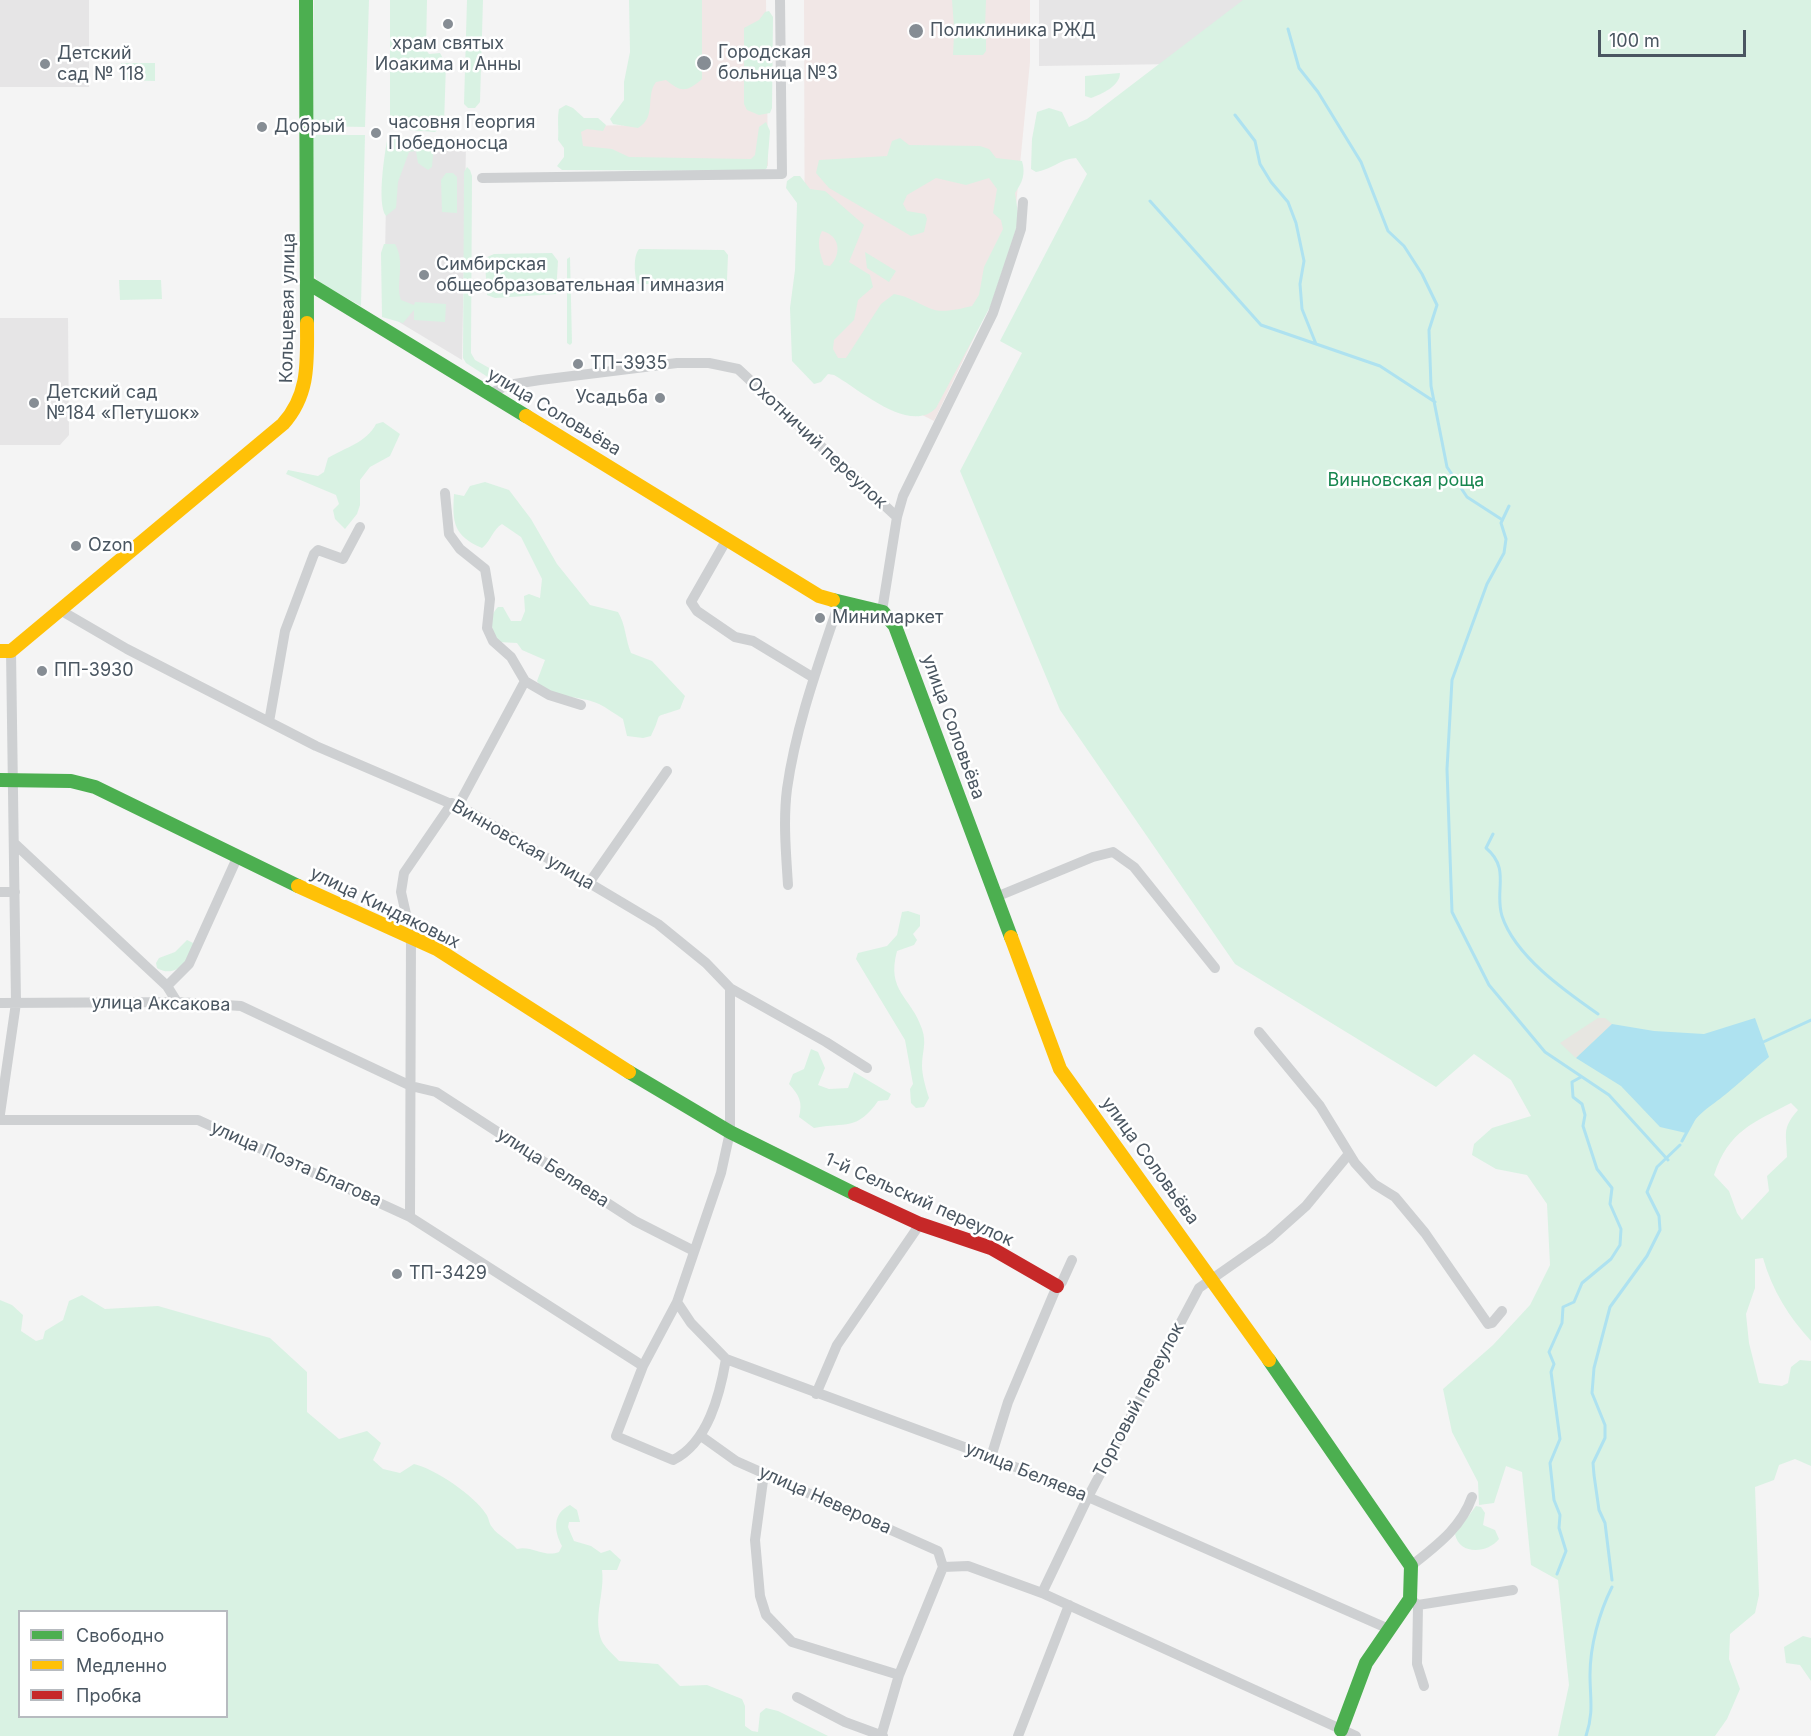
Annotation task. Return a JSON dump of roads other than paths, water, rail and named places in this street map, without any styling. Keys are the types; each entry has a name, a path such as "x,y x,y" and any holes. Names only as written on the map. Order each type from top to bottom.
{"street":[{"name":"Кольцевая улица","path":"6,651 60,610 289,419 305,390 308,283 306,0"},
{"path":"482,178 782,174 780,0"},
{"path":"882,611 897,517 903,496 993,313 1020,229 1023,202"},
{"name":"улица Соловьёва","path":"308,283 819,596 838,603 882,611 891,619 1060,1068 1212,1278 1411,1566"},
{"name":"Охотничий переулок","path":"489,394 508,385 677,363 709,363 738,369 897,517"},
{"path":"445,493 449,534 460,549 485,569 490,598 487,628 493,641 511,657 525,681 549,695 581,705"},
{"path":"269,722 285,632 314,554 318,550 344,559 360,527"},
{"path":"727,539 691,602 697,611 735,637 753,641 814,678"},
{"path":"788,885 784,821 787,788 814,678 838,603"},
{"name":"Винновская улица","path":"60,610 127,649 269,722 384,777 455,805 658,924 706,963 730,988 867,1068"},
{"path":"0,1114 16,1003 14,843 7,780 6,651"},
{"path":"525,681 455,805 404,873 401,892 411,936 410,1217 643,1366"},
{"path":"589,883 667,771"},
{"name":"улица Киндяковых","path":"7,780 71,781 95,787 237,858 411,936 437,949 613,1063 730,1132"},
{"path":"14,843 167,986 177,1002"},
{"path":"996,897 1093,857 1113,852 1134,867 1215,968"},
{"path":"167,986 189,964 237,858"},
{"path":"0,892 15,892"},
{"path":"726,1359 723,1381 701,1437 673,1460 616,1436 643,1366 677,1302 721,1173 730,1132 730,988"},
{"name":"улица Аксакова","path":"0,1003 177,1002 241,1006 411,1086"},
{"path":"1259,1032 1320,1106 1348,1155 1374,1184 1395,1197 1425,1233 1488,1324 1492,1323 1502,1311"},
{"name":"улица Беляева","path":"411,1086 436,1092 635,1221 694,1251"},
{"name":"улица Поэта Благова","path":"0,1120 198,1120 410,1217"},
{"name":"1-й Сельский переулок","path":"730,1132 839,1187 920,1224 956,1234 991,1248 1056,1286"},
{"name":"Торговый переулок","path":"1042,1593 1088,1497 1199,1288 1269,1239 1306,1206 1348,1155"},
{"path":"816,1394 837,1345 920,1224"},
{"path":"991,1458 1008,1402 1056,1286 1062,1282 1072,1260"},
{"name":"улица Беляева","path":"677,1302 691,1323 726,1359 991,1458 1088,1497 1389,1629"},
{"name":"улица Неверова","path":"701,1437 722,1454 938,1551 943,1567"},
{"path":"764,1473 755,1540 760,1596 766,1615 792,1642 899,1675"},
{"path":"1424,1686 1417,1664 1411,1566 1450,1533 1466,1515 1472,1497"},
{"path":"797,1697 845,1722 882,1735 899,1675 943,1567 968,1566 1042,1593 1356,1736"},
{"path":"1341,1730 1366,1663 1389,1629 1414,1602 1513,1590"},
{"path":"1018,1736 1069,1605"}],"water":[{"path":"1755,1018 1769,1057 1699,1116 1686,1133 1660,1127 1621,1086 1576,1058 1612,1024 1654,1031 1704,1034"}],"waterway":[{"path":"1288,29 1299,68 1318,92 1361,162 1388,231 1404,246 1422,274 1437,305 1429,330 1431,386 1447,467 1467,497 1501,519"},
{"path":"1235,115 1255,141 1260,164 1271,182 1288,202 1296,223 1304,261 1300,284 1302,309 1316,344"},
{"path":"1150,201 1261,325 1380,366 1435,402"},
{"path":"1509,506 1501,523 1506,539 1504,553 1487,584 1452,680 1447,769 1452,912 1489,985 1545,1052 1609,1095 1668,1160"},
{"path":"1493,834 1486,848 1498,864 1500,906 1509,931 1529,959 1571,995 1598,1014"},
{"path":"1761,1043 1811,1020"},
{"path":"1557,1574 1566,1551 1559,1528 1560,1515 1554,1500 1550,1463 1560,1439 1551,1372 1554,1364 1549,1352 1562,1323 1563,1307 1574,1302 1582,1283 1611,1259 1620,1245 1621,1229 1610,1204 1612,1188 1597,1169 1583,1126 1585,1115 1582,1104 1573,1097 1572,1082 1581,1077"},
{"path":"1682,1141 1695,1117"},
{"path":"1612,1580 1605,1523 1599,1510 1594,1475 1593,1463 1605,1438 1605,1425 1592,1393 1594,1368 1610,1307 1647,1256 1660,1230 1659,1216 1647,1192 1657,1167 1680,1145"},
{"path":"1586,1736 1591,1712 1590,1664 1594,1641 1599,1619 1612,1587"}],"place":[{"name":"храм святых Иоакима и Анны","path":"448,24"},
{"name":"Поликлиника РЖД","path":"916,31"},
{"name":"Городская больница №3","path":"704,63"},
{"name":"Детский сад № 118","path":"45,64"},
{"name":"Добрый","path":"262,127"},
{"name":"часовня Георгия Победоносца","path":"376,133"},
{"name":"Симбирская общеобразовательная Гимназия","path":"424,275"},
{"name":"ТП-3935","path":"578,364"},
{"name":"Усадьба","path":"660,398"},
{"name":"Детский сад №184 «Петушок»","path":"34,403"},
{"name":"Ozon","path":"76,546"},
{"name":"Минимаркет","path":"820,618"},
{"name":"ПП-3930","path":"42,671"},
{"name":"ТП-3429","path":"397,1274"}],"park label":[{"name":"Винновская роща","path":"1406,481"}]}
